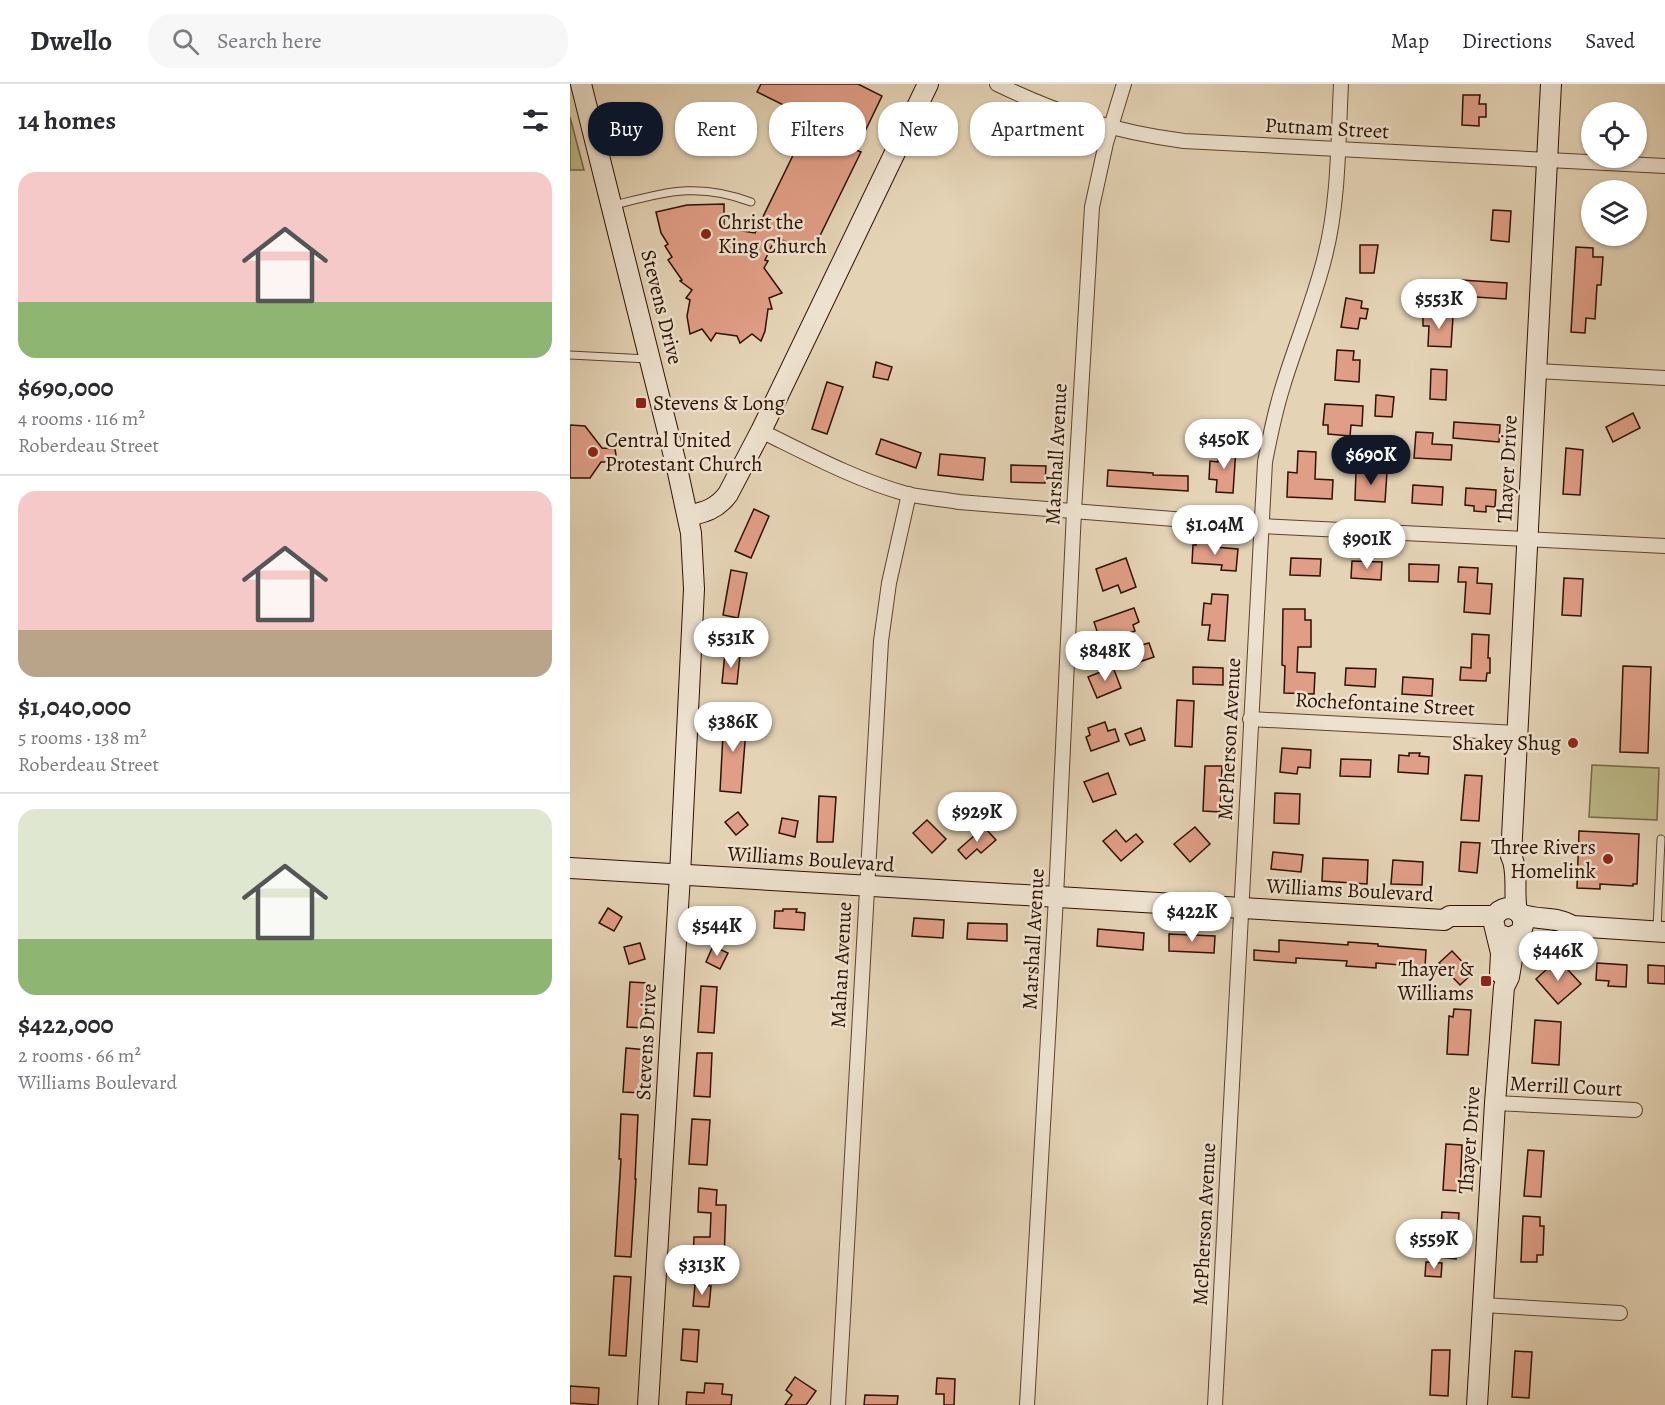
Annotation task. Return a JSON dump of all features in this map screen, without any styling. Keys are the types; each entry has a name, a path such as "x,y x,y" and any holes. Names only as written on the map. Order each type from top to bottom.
{"street":[{"name":"Stevens Drive","path":"581,84 688,516 693,551 694,589 680,875 648,1405"},
{"path":"688,516 711,510 722,502 761,431 928,84"},
{"name":"Putnam Street","path":"997,84 1052,109 1110,128 1184,141 1665,166"},
{"name":"Marshall Avenue","path":"1027,1405 1092,207 1110,128 1124,84"},
{"name":"McPherson Avenue","path":"1215,1405 1265,462 1273,421 1326,254 1338,149 1341,84"},
{"name":"Thayer Drive","path":"1477,1405 1504,987 1500,976 1501,953 1508,923 1505,862 1511,856 1551,84"},
{"path":"1537,371 1665,378"},
{"path":"761,431 834,466 909,494 958,502 1262,526 1665,546"},
{"name":"Mahan Avenue","path":"838,1405 881,641 889,583 909,494"},
{"name":"Rochefontaine Street","path":"1250,719 1517,733"},
{"name":"Williams Boulevard","path":"570,868 1444,920 1450,925 1508,923 1529,917 1562,920 1573,926 1661,932"},
{"name":"Merrill Court","path":"1495,1103 1635,1110"},
{"path":"1483,1305 1620,1313"}],"lane":[{"path":"611,206 689,189 725,193 751,202"},
{"path":"570,355 650,359"},
{"path":"1661,839 1661,932"}],"shaded area":[{"path":"570,117 584,170 570,170"},
{"path":"1592,765 1659,768 1657,820 1589,817"}],"building":[{"path":"761,84 858,84 882,96 866,129 866,102 777,102 757,92"},
{"path":"1463,95 1480,95 1479,104 1486,104 1486,117 1479,117 1479,126 1462,125"},
{"path":"793,156 859,156 811,254 776,237 765,260 768,261 764,268 782,293 769,298 772,309 768,309 761,341 752,334 740,343 737,336 716,333 711,341 702,329 690,334 687,316 690,300 686,298 692,290 680,281 682,280 668,260 672,257 665,246 668,244 661,233 656,212 687,205 724,204 724,228 755,233"},
{"path":"1493,210 1511,211 1509,242 1491,240"},
{"path":"1360,245 1378,245 1374,273 1360,273"},
{"path":"1576,247 1593,248 1593,257 1603,257 1601,285 1597,285 1595,319 1586,318 1585,333 1571,332"},
{"path":"1461,280 1507,283 1506,299 1460,296"},
{"path":"1346,298 1362,301 1361,308 1368,309 1366,319 1360,318 1358,329 1341,327"},
{"path":"1423,315 1453,317 1451,347 1428,346 1429,326 1423,326"},
{"path":"1337,350 1354,351 1353,360 1360,360 1359,382 1335,380"},
{"path":"876,362 892,367 888,380 873,377"},
{"path":"1431,369 1447,370 1446,400 1430,399"},
{"path":"827,382 843,387 827,434 812,429"},
{"path":"1376,395 1394,397 1392,417 1375,416"},
{"path":"1325,404 1363,406 1362,426 1351,425 1350,436 1328,434 1328,425 1323,425"},
{"path":"1633,413 1640,428 1613,442 1606,427"},
{"path":"1454,422 1500,425 1499,442 1453,438"},
{"name":"Central United Protestant Church","path":"570,425 585,426 602,448 615,449 616,455 613,462 601,462 590,478 570,478"},
{"path":"1416,432 1433,433 1432,444 1452,445 1451,460 1414,458"},
{"path":"881,439 921,453 916,468 876,454"},
{"path":"1219,446 1236,448 1233,493 1216,492 1217,480 1209,479 1210,461 1218,462"},
{"path":"1566,448 1583,450 1580,495 1563,494"},
{"path":"1298,451 1316,452 1315,479 1333,480 1332,499 1287,497 1288,472 1297,473"},
{"path":"940,454 985,458 983,480 938,475"},
{"path":"1011,465 1046,466 1045,483 1011,482"},
{"path":"1108,470 1188,476 1188,491 1107,486"},
{"path":"1356,470 1387,472 1385,502 1355,500"},
{"path":"1413,485 1443,487 1442,505 1412,503"},
{"path":"1466,488 1496,490 1495,507 1486,506 1486,512 1474,511 1474,506 1465,505"},
{"path":"754,509 769,516 751,558 735,551"},
{"path":"1196,542 1214,543 1214,547 1238,549 1236,571 1221,570 1222,565 1192,563 1193,545 1196,545"},
{"path":"1126,558 1136,587 1121,593 1118,585 1103,591 1096,569"},
{"path":"1291,558 1321,559 1320,576 1290,575"},
{"path":"1352,561 1382,562 1381,580 1351,578"},
{"path":"1409,564 1439,565 1438,582 1409,581"},
{"path":"1459,567 1478,568 1477,583 1492,584 1490,614 1464,612 1466,582 1458,582"},
{"path":"731,570 747,573 738,618 723,615"},
{"path":"1564,578 1583,579 1581,616 1562,615"},
{"path":"1212,594 1228,595 1225,641 1208,640 1210,625 1202,625 1204,603 1211,604"},
{"path":"1134,608 1139,622 1133,625 1135,631 1101,643 1094,622"},
{"path":"1283,609 1305,609 1305,620 1311,620 1311,647 1298,647 1297,672 1315,673 1314,694 1284,693"},
{"path":"1472,634 1489,635 1490,673 1487,673 1486,681 1460,680 1461,667 1471,668"},
{"path":"1149,643 1154,657 1136,663 1131,648"},
{"path":"725,653 740,655 737,684 722,683"},
{"path":"1623,666 1651,667 1648,753 1620,752"},
{"path":"1113,667 1121,688 1097,698 1088,677"},
{"path":"1193,667 1223,668 1223,685 1193,684"},
{"path":"1346,668 1376,669 1375,687 1345,685"},
{"path":"1403,677 1433,679 1432,696 1402,694"},
{"path":"1177,700 1194,701 1192,747 1175,746"},
{"path":"724,715 747,716 741,793 720,791"},
{"path":"1105,722 1108,731 1115,729 1119,741 1091,751 1086,737 1090,735 1088,728"},
{"path":"1141,728 1145,740 1130,745 1125,734"},
{"path":"1282,748 1311,750 1310,768 1298,767 1297,774 1280,772"},
{"path":"1409,753 1420,753 1419,756 1429,757 1428,774 1398,772 1399,755 1409,756"},
{"path":"1341,759 1371,760 1370,777 1340,776"},
{"path":"1205,766 1222,766 1220,812 1203,811"},
{"path":"1108,773 1116,794 1093,802 1084,782"},
{"path":"1465,775 1482,776 1479,821 1461,820"},
{"path":"1275,793 1300,794 1299,824 1274,823"},
{"path":"819,796 836,797 833,842 817,842"},
{"path":"738,812 748,825 736,835 725,822"},
{"path":"782,818 798,821 795,837 779,833"},
{"path":"927,820 946,839 932,853 913,833"},
{"path":"984,827 996,840 981,853 977,849 966,859 958,850"},
{"path":"1195,827 1210,844 1190,862 1174,844"},
{"path":"1116,830 1126,842 1136,834 1143,842 1121,861 1103,841"},
{"name":"Three Rivers Homelink","path":"1579,831 1639,834 1637,884 1633,886 1600,884 1600,889 1577,888"},
{"path":"1461,842 1480,843 1477,873 1459,871"},
{"path":"1273,852 1303,855 1301,872 1271,869"},
{"path":"1323,858 1368,860 1367,884 1322,881"},
{"path":"1393,860 1423,862 1422,885 1391,884"},
{"path":"608,908 622,917 614,931 599,923"},
{"path":"783,909 797,909 796,912 805,913 804,930 774,928 775,911 783,911"},
{"path":"748,918 752,933 726,942 721,926"},
{"path":"914,918 944,920 943,938 912,936"},
{"path":"968,923 1007,924 1007,941 967,939"},
{"path":"1098,929 1144,933 1143,950 1097,946"},
{"path":"1169,934 1215,936 1214,953 1169,951"},
{"path":"1279,940 1348,945 1348,942 1378,944 1378,946 1426,950 1425,967 1376,963 1376,968 1346,966 1347,961 1296,958 1296,963 1254,960 1254,950 1279,952"},
{"path":"640,943 645,959 629,964 624,947"},
{"path":"713,946 728,953 720,969 706,962"},
{"path":"1452,951 1473,973 1460,985 1439,963"},
{"path":"1558,959 1581,984 1558,1004 1536,979"},
{"path":"1597,963 1627,965 1626,987 1608,986 1609,981 1596,980"},
{"path":"1648,965 1665,966 1665,984 1648,983"},
{"path":"630,982 647,983 644,1028 627,1027"},
{"path":"701,986 717,987 714,1033 698,1032"},
{"path":"1454,1009 1471,1010 1468,1055 1447,1054 1449,1016 1453,1017"},
{"path":"1535,1020 1561,1022 1559,1065 1532,1063"},
{"path":"626,1048 647,1050 643,1093 623,1092"},
{"path":"697,1053 712,1053 710,1097 694,1096"},
{"path":"621,1114 638,1115 631,1257 615,1256 621,1159 619,1159"},
{"path":"692,1119 710,1120 707,1165 689,1164"},
{"path":"1446,1144 1462,1145 1460,1191 1443,1190"},
{"path":"1528,1150 1544,1151 1541,1197 1524,1196"},
{"path":"699,1188 717,1190 716,1205 726,1205 724,1261 693,1260 694,1237 710,1237 711,1213 698,1212"},
{"path":"1442,1212 1459,1213 1456,1259 1439,1257"},
{"path":"1523,1216 1540,1217 1540,1226 1544,1226 1543,1255 1537,1255 1537,1262 1521,1262"},
{"path":"1426,1262 1442,1263 1441,1277 1425,1276"},
{"path":"614,1276 631,1277 626,1356 609,1355"},
{"path":"695,1285 711,1286 709,1307 693,1306"},
{"path":"683,1329 699,1330 697,1362 681,1360"},
{"path":"1432,1350 1450,1350 1448,1396 1430,1395"},
{"path":"1515,1351 1532,1352 1529,1398 1512,1397"},
{"path":"795,1377 816,1391 806,1405 785,1405 792,1395 786,1390"},
{"path":"937,1378 955,1379 954,1405 944,1405 944,1394 936,1394"},
{"path":"705,1383 723,1384 722,1394 732,1395 731,1405 686,1405 687,1392 704,1393"},
{"path":"570,1386 599,1388 598,1405 570,1403"},
{"path":"865,1395 898,1396 897,1405 864,1405"}],"place":[{"name":"Christ the King Church","path":"706,234"},
{"name":"Stevens & Long","path":"641,403"},
{"name":"Central United Protestant Church","path":"593,452"},
{"name":"Shakey Shug","path":"1573,743"},
{"name":"Three Rivers Homelink","path":"1608,859"},
{"name":"Thayer & Williams","path":"1486,981"}]}
